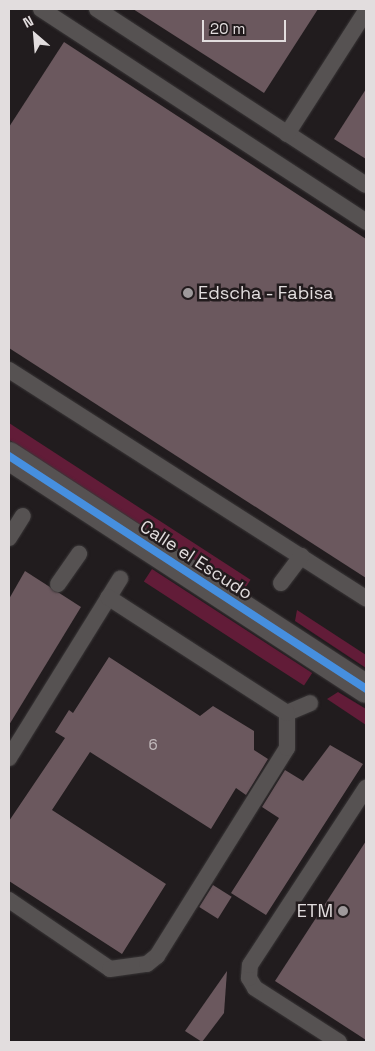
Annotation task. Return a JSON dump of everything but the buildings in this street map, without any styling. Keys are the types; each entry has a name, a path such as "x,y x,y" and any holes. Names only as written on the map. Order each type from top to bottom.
{"street":[{"name":"Calle el Escudo","path":"9,456 366,689"}],"lane":[{"path":"41,9 366,222"},
{"path":"96,9 366,185"},
{"path":"287,134 366,11"},
{"path":"9,370 366,598"},
{"path":"9,538 23,516"},
{"path":"58,584 79,554"},
{"path":"281,583 301,556"},
{"path":"9,758 120,579"},
{"path":"108,597 288,714"},
{"path":"288,714 310,703"},
{"path":"9,900 110,969 147,964 157,956 287,748 288,714"},
{"path":"339,1042 255,988 249,978 250,965 366,788"}],"shaded area":[{"path":"9,423 251,580 243,592 9,440"},
{"path":"152,569 312,673 304,686 144,582"},
{"path":"297,610 366,655 366,668 295,621"},
{"path":"338,692 366,709 366,725 327,699"}],"cycle path":[{"path":"9,456 366,689"}],"place":[{"name":"Edscha - Fabisa","path":"188,293"},
{"name":"ETM","path":"343,911"}]}
